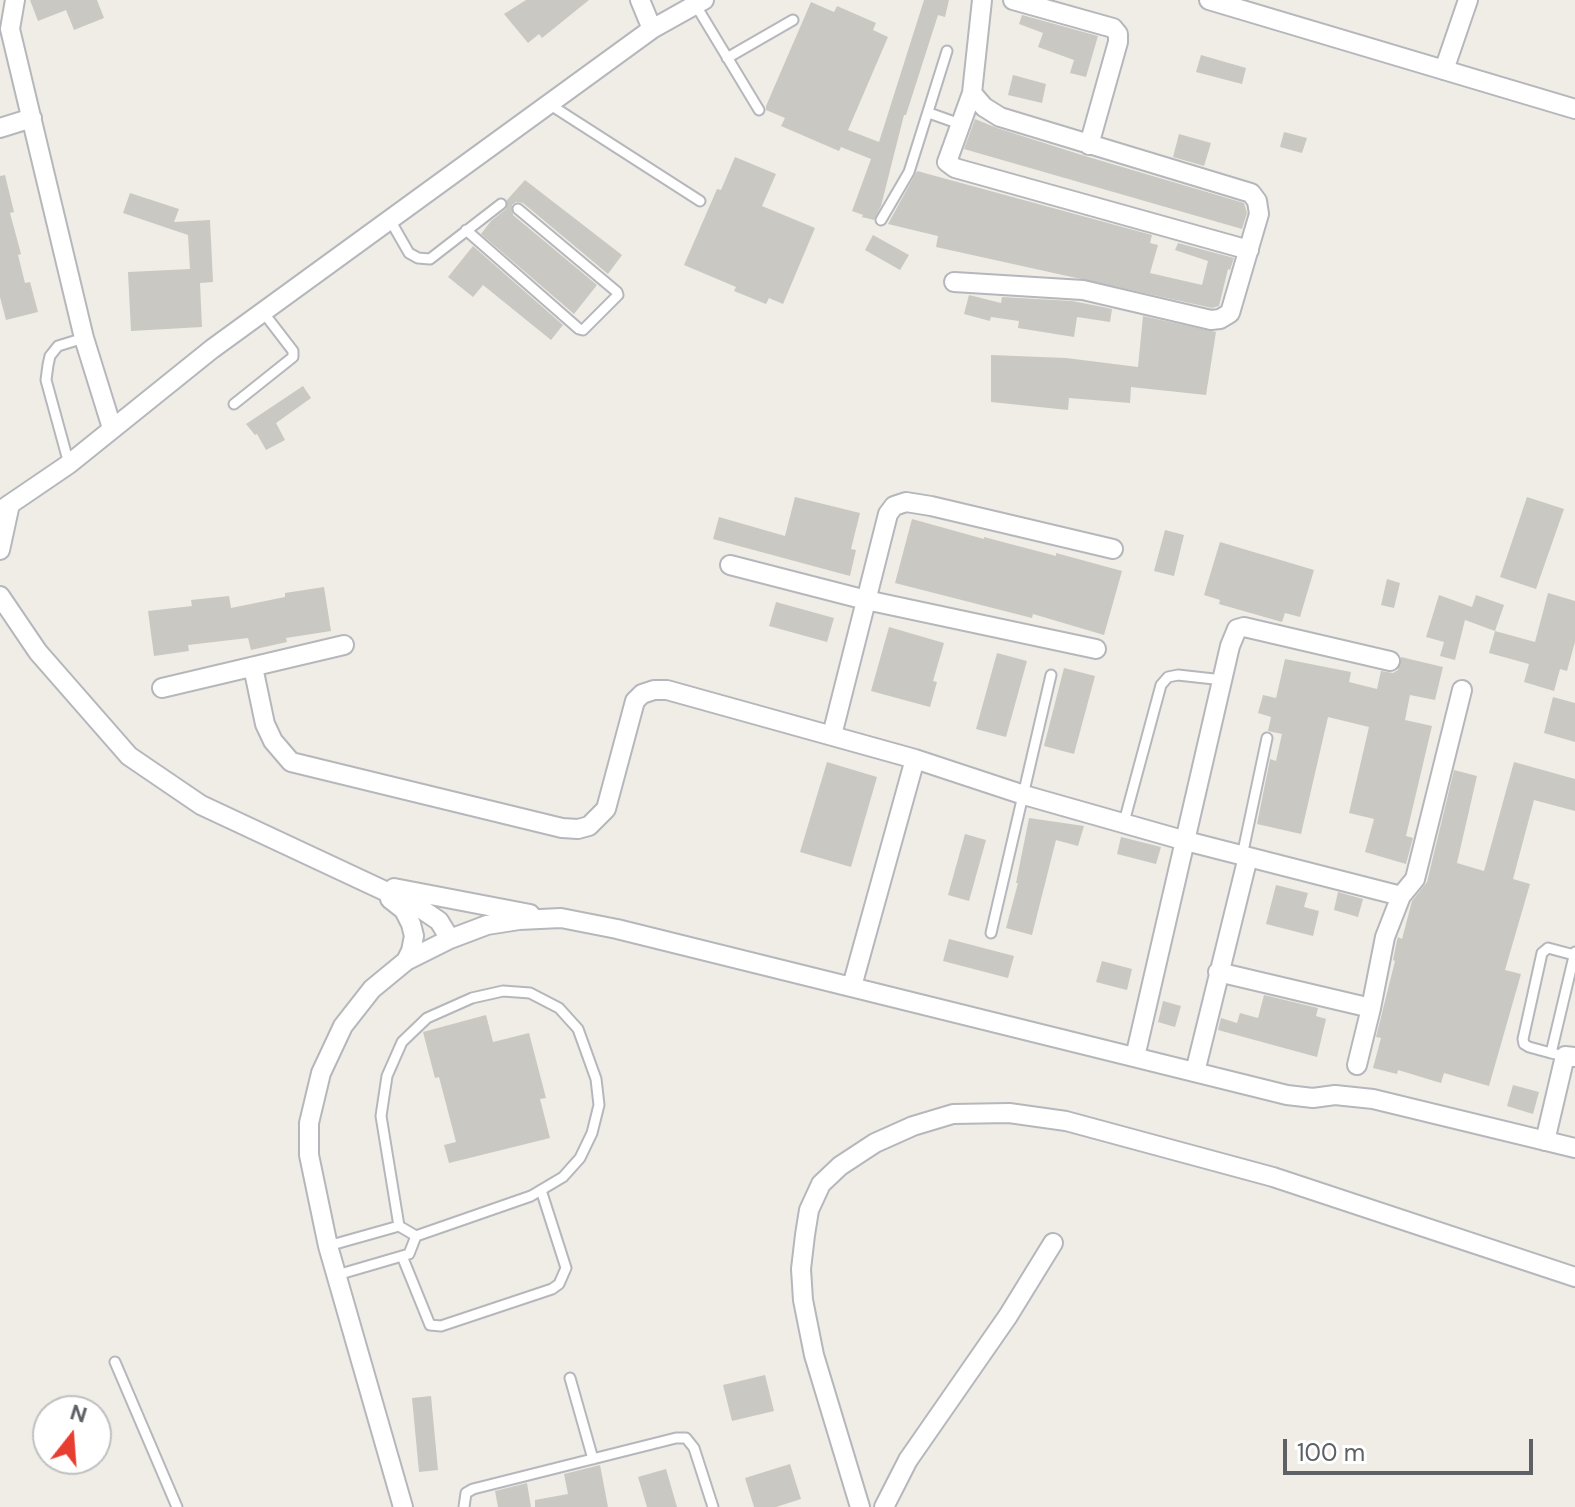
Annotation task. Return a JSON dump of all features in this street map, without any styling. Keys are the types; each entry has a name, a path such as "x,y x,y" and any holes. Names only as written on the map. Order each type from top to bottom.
{"street":[{"path":"15,0 10,29 84,338 112,428"},
{"path":"640,0 652,29"},
{"path":"982,0 972,93 947,162 955,168 1249,250"},
{"path":"1013,0 1113,28 1118,34 1089,145"},
{"path":"1209,0 1575,109"},
{"path":"1444,70 1468,0"},
{"path":"0,550 5,507 69,464 263,312 652,29 700,2"},
{"path":"954,282 1083,290 1211,320 1220,319 1230,313 1259,214 1257,201 1251,193 1000,117 984,107 972,93"},
{"path":"0,128 32,118"},
{"path":"832,735 888,514 894,506 906,502 1113,549"},
{"path":"730,565 866,600 1096,649"},
{"path":"0,589 0,596 38,652 129,756 201,805 417,906 439,921 450,939"},
{"path":"1135,1057 1237,629 1244,627 1390,661"},
{"path":"162,688 344,645"},
{"path":"253,667 265,724 273,741 291,762 562,828 589,826 606,809 635,701 642,694 667,690 915,759 1024,795 1186,841 1401,896"},
{"path":"1357,1065 1385,937 1401,896 1415,879 1462,690"},
{"path":"852,986 915,759"},
{"path":"1195,1072 1245,856"},
{"path":"372,884 665,939 1287,1095 1373,1099 1575,1148"},
{"path":"372,884 404,910 411,924 414,936 406,961"},
{"path":"403,1507 328,1246 309,1155 309,1123 321,1073 343,1026 372,989 406,961 487,925 561,918"},
{"path":"1218,972 1371,1008"},
{"path":"1545,1141 1564,1055"},
{"path":"860,1507 811,1341 801,1269 805,1235 809,1210 821,1184 840,1166 875,1143 913,1126 953,1114 1009,1113 1066,1121 1273,1177 1575,1277"},
{"path":"884,1507 908,1460 1008,1316 1053,1243"}],"lane":[{"path":"700,2 727,58 759,110"},
{"path":"727,58 793,20"},
{"path":"881,220 909,172 947,51"},
{"path":"549,104 700,201"},
{"path":"929,113 960,124"},
{"path":"390,220 409,253 430,259 501,204"},
{"path":"466,230 583,330 618,295 617,292 518,209"},
{"path":"234,404 294,355 263,312"},
{"path":"69,464 46,380 50,356 58,346 84,338"},
{"path":"991,933 1051,675"},
{"path":"1124,822 1161,685 1168,677 1178,675 1223,680"},
{"path":"1245,856 1267,738"},
{"path":"1548,948 1575,953 1564,1055 1529,1047 1523,1039 1542,953 1548,948"},
{"path":"337,1275 409,1254 416,1236 531,1196 563,1177 580,1158 592,1133 599,1105 596,1079 578,1029 559,1008 530,993 503,991 472,998 427,1018 402,1042 387,1076 381,1116 399,1226"},
{"path":"402,1256 430,1325 441,1326 552,1289 559,1284 566,1268 541,1190"},
{"path":"328,1246 399,1226 416,1236"},
{"path":"115,1362 177,1507"},
{"path":"570,1378 593,1459"},
{"path":"464,1507 466,1493 473,1489 676,1438 686,1438 694,1448 713,1507"}],"building":[{"path":"30,0 97,0 104,18 74,30 66,10 38,21"},
{"path":"526,0 589,0 542,38 539,34 528,43 504,14"},
{"path":"924,0 949,0 945,17 938,15 904,115 881,206 874,220 862,217 852,211 871,159 841,147 839,151 781,126 785,118 766,110 766,106 811,2 834,12 837,6 876,23 873,30 888,37 848,130 879,142"},
{"path":"1022,15 1098,36 1086,77 1070,73 1074,60 1038,47 1043,33 1019,24"},
{"path":"1201,55 1246,68 1242,84 1196,72"},
{"path":"1013,75 1046,84 1042,103 1008,95"},
{"path":"975,119 1085,156 1244,203 1247,213 1242,229 964,149"},
{"path":"1284,132 1307,138 1302,153 1280,147"},
{"path":"1179,134 1211,143 1204,166 1173,157"},
{"path":"735,157 776,174 762,206 815,228 783,304 769,298 766,304 734,291 736,287 684,265 717,189 721,190"},
{"path":"917,171 1152,235 1150,243 1158,245 1150,273 1202,285 1208,261 1175,250 1178,243 1234,258 1228,269 1219,306 1212,308 936,247 938,236 888,224"},
{"path":"5,175 14,212 10,213 21,254 18,255 25,283 30,282 38,312 6,320 0,297 0,176"},
{"path":"525,180 622,255 608,274 523,203 512,205 513,215 597,285 574,314 481,234 506,209 507,200"},
{"path":"130,193 179,209 174,222 210,220 213,282 200,283 202,327 131,331 128,272 190,269 188,235 123,213"},
{"path":"873,235 909,255 900,270 865,250"},
{"path":"473,246 563,325 551,340 483,285 473,297 448,277"},
{"path":"969,295 1001,303 1002,297 1072,301 1112,309 1110,322 1077,317 1074,337 1018,328 1019,321 991,317 990,321 964,314"},
{"path":"1143,316 1216,332 1206,395 1131,387 1130,403 1069,398 1068,410 991,402 991,355 1066,358 1138,367"},
{"path":"303,386 311,398 276,423 285,440 266,450 257,434 246,424"},
{"path":"795,497 860,513 851,549 856,550 850,576 713,539 719,517 785,536"},
{"path":"1527,497 1564,509 1536,589 1500,577"},
{"path":"912,519 1122,571 1104,635 1033,614 1032,618 895,583"},
{"path":"1165,530 1184,535 1174,576 1154,571"},
{"path":"1220,542 1314,570 1300,617 1285,613 1282,622 1219,604 1220,600 1204,595"},
{"path":"1387,579 1400,583 1394,608 1381,605"},
{"path":"324,587 331,631 286,638 287,642 251,650 248,638 188,645 189,651 154,656 148,611 192,606 191,600 229,596 231,608 285,597 285,593"},
{"path":"1548,593 1575,601 1575,642 1567,671 1560,669 1554,691 1524,682 1529,664 1489,653 1495,631 1535,642"},
{"path":"1439,595 1472,607 1476,595 1504,605 1495,631 1465,620 1455,660 1440,656 1444,642 1426,637"},
{"path":"776,602 834,618 827,642 769,626"},
{"path":"889,627 944,643 933,681 937,682 930,707 871,691"},
{"path":"997,653 1027,661 1006,737 976,729"},
{"path":"1401,657 1443,667 1435,700 1410,695 1405,720 1432,726 1406,836 1413,838 1406,864 1365,852 1374,819 1349,813 1369,727 1328,717 1301,834 1257,824 1270,759 1276,761 1282,734 1268,731 1271,717 1258,713 1263,695 1276,698 1285,659 1351,672 1349,682 1377,689 1381,671 1393,673 1398,670"},
{"path":"1064,668 1095,676 1074,754 1044,746"},
{"path":"1553,697 1575,703 1575,742 1544,733"},
{"path":"827,762 877,777 851,867 800,852"},
{"path":"1514,762 1575,779 1575,811 1534,800 1513,879 1530,884 1505,970 1521,974 1489,1086 1444,1073 1441,1083 1398,1070 1397,1074 1373,1068 1381,1038 1376,1037 1395,961 1397,940 1398,937 1402,939 1412,901 1427,882 1454,770 1477,776 1457,863 1484,871"},
{"path":"1029,818 1084,826 1078,846 1056,840 1032,935 1006,928 1018,883"},
{"path":"965,834 986,840 969,901 948,895"},
{"path":"1121,837 1161,847 1156,864 1117,854"},
{"path":"1276,885 1308,893 1304,907 1319,911 1313,936 1266,924"},
{"path":"1338,892 1363,899 1358,917 1334,910"},
{"path":"949,939 1014,956 1008,978 943,961"},
{"path":"1102,961 1132,969 1127,990 1096,982"},
{"path":"1264,995 1318,1008 1316,1016 1326,1019 1317,1057 1218,1030 1221,1018 1237,1023 1240,1013 1258,1018"},
{"path":"1163,1001 1181,1006 1175,1027 1158,1022"},
{"path":"486,1015 493,1042 529,1033 546,1098 540,1099 550,1138 449,1163 444,1145 456,1142 423,1032"},
{"path":"1513,1085 1539,1092 1533,1114 1507,1106"},
{"path":"765,1375 774,1411 732,1421 723,1385"},
{"path":"431,1396 438,1470 419,1472 412,1398"},
{"path":"790,1464 801,1499 776,1507 754,1507 745,1478"},
{"path":"600,1465 608,1507 535,1507 535,1500 568,1494 564,1474"},
{"path":"666,1469 677,1507 647,1507 638,1477"},
{"path":"527,1483 531,1507 498,1507 495,1491"}]}
